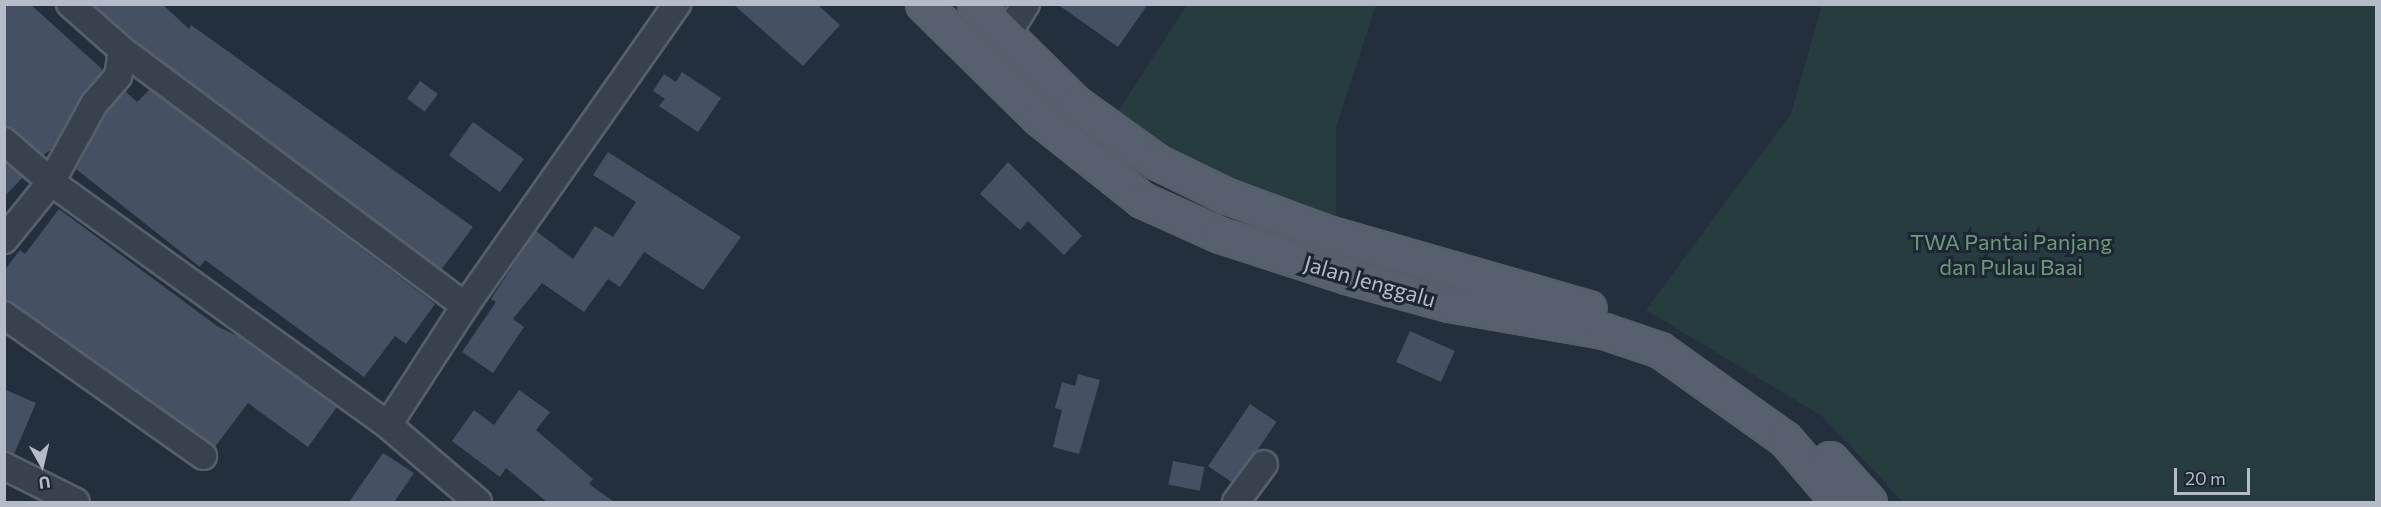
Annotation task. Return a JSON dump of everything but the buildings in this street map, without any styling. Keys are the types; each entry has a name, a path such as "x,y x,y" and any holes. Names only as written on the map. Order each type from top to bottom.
{"main road":[{"name":"Jalan Jenggalu","path":"923,4 1039,118 1142,200 1220,235 1346,276 1449,304 1665,344"},
{"name":"Jalan Jenggalu","path":"975,4 1075,103 1157,162 1227,196 1327,233 1592,310 1665,344 1791,433 1869,502"},
{"name":"Jalan Jenggalu","path":"1791,433 1839,502"}],"street":[{"path":"70,4 122,50 465,306"},
{"path":"388,425 465,306 677,4"},
{"path":"1006,36 1026,4"},
{"path":"4,240 51,182 94,104 118,75 122,50"},
{"path":"4,141 51,182 388,425 409,447 478,502"},
{"path":"4,315 203,456"},
{"path":"1236,502 1264,464"},
{"path":"4,466 76,502"}],"green space":[{"name":"TWA Pantai Panjang dan Pulau Baai","path":"1822,4 2376,5 2376,502 1903,502 1822,416 1646,310 1791,114"},
{"path":"1187,5 1376,5 1336,127 1336,223 1224,180 1115,116"}]}
